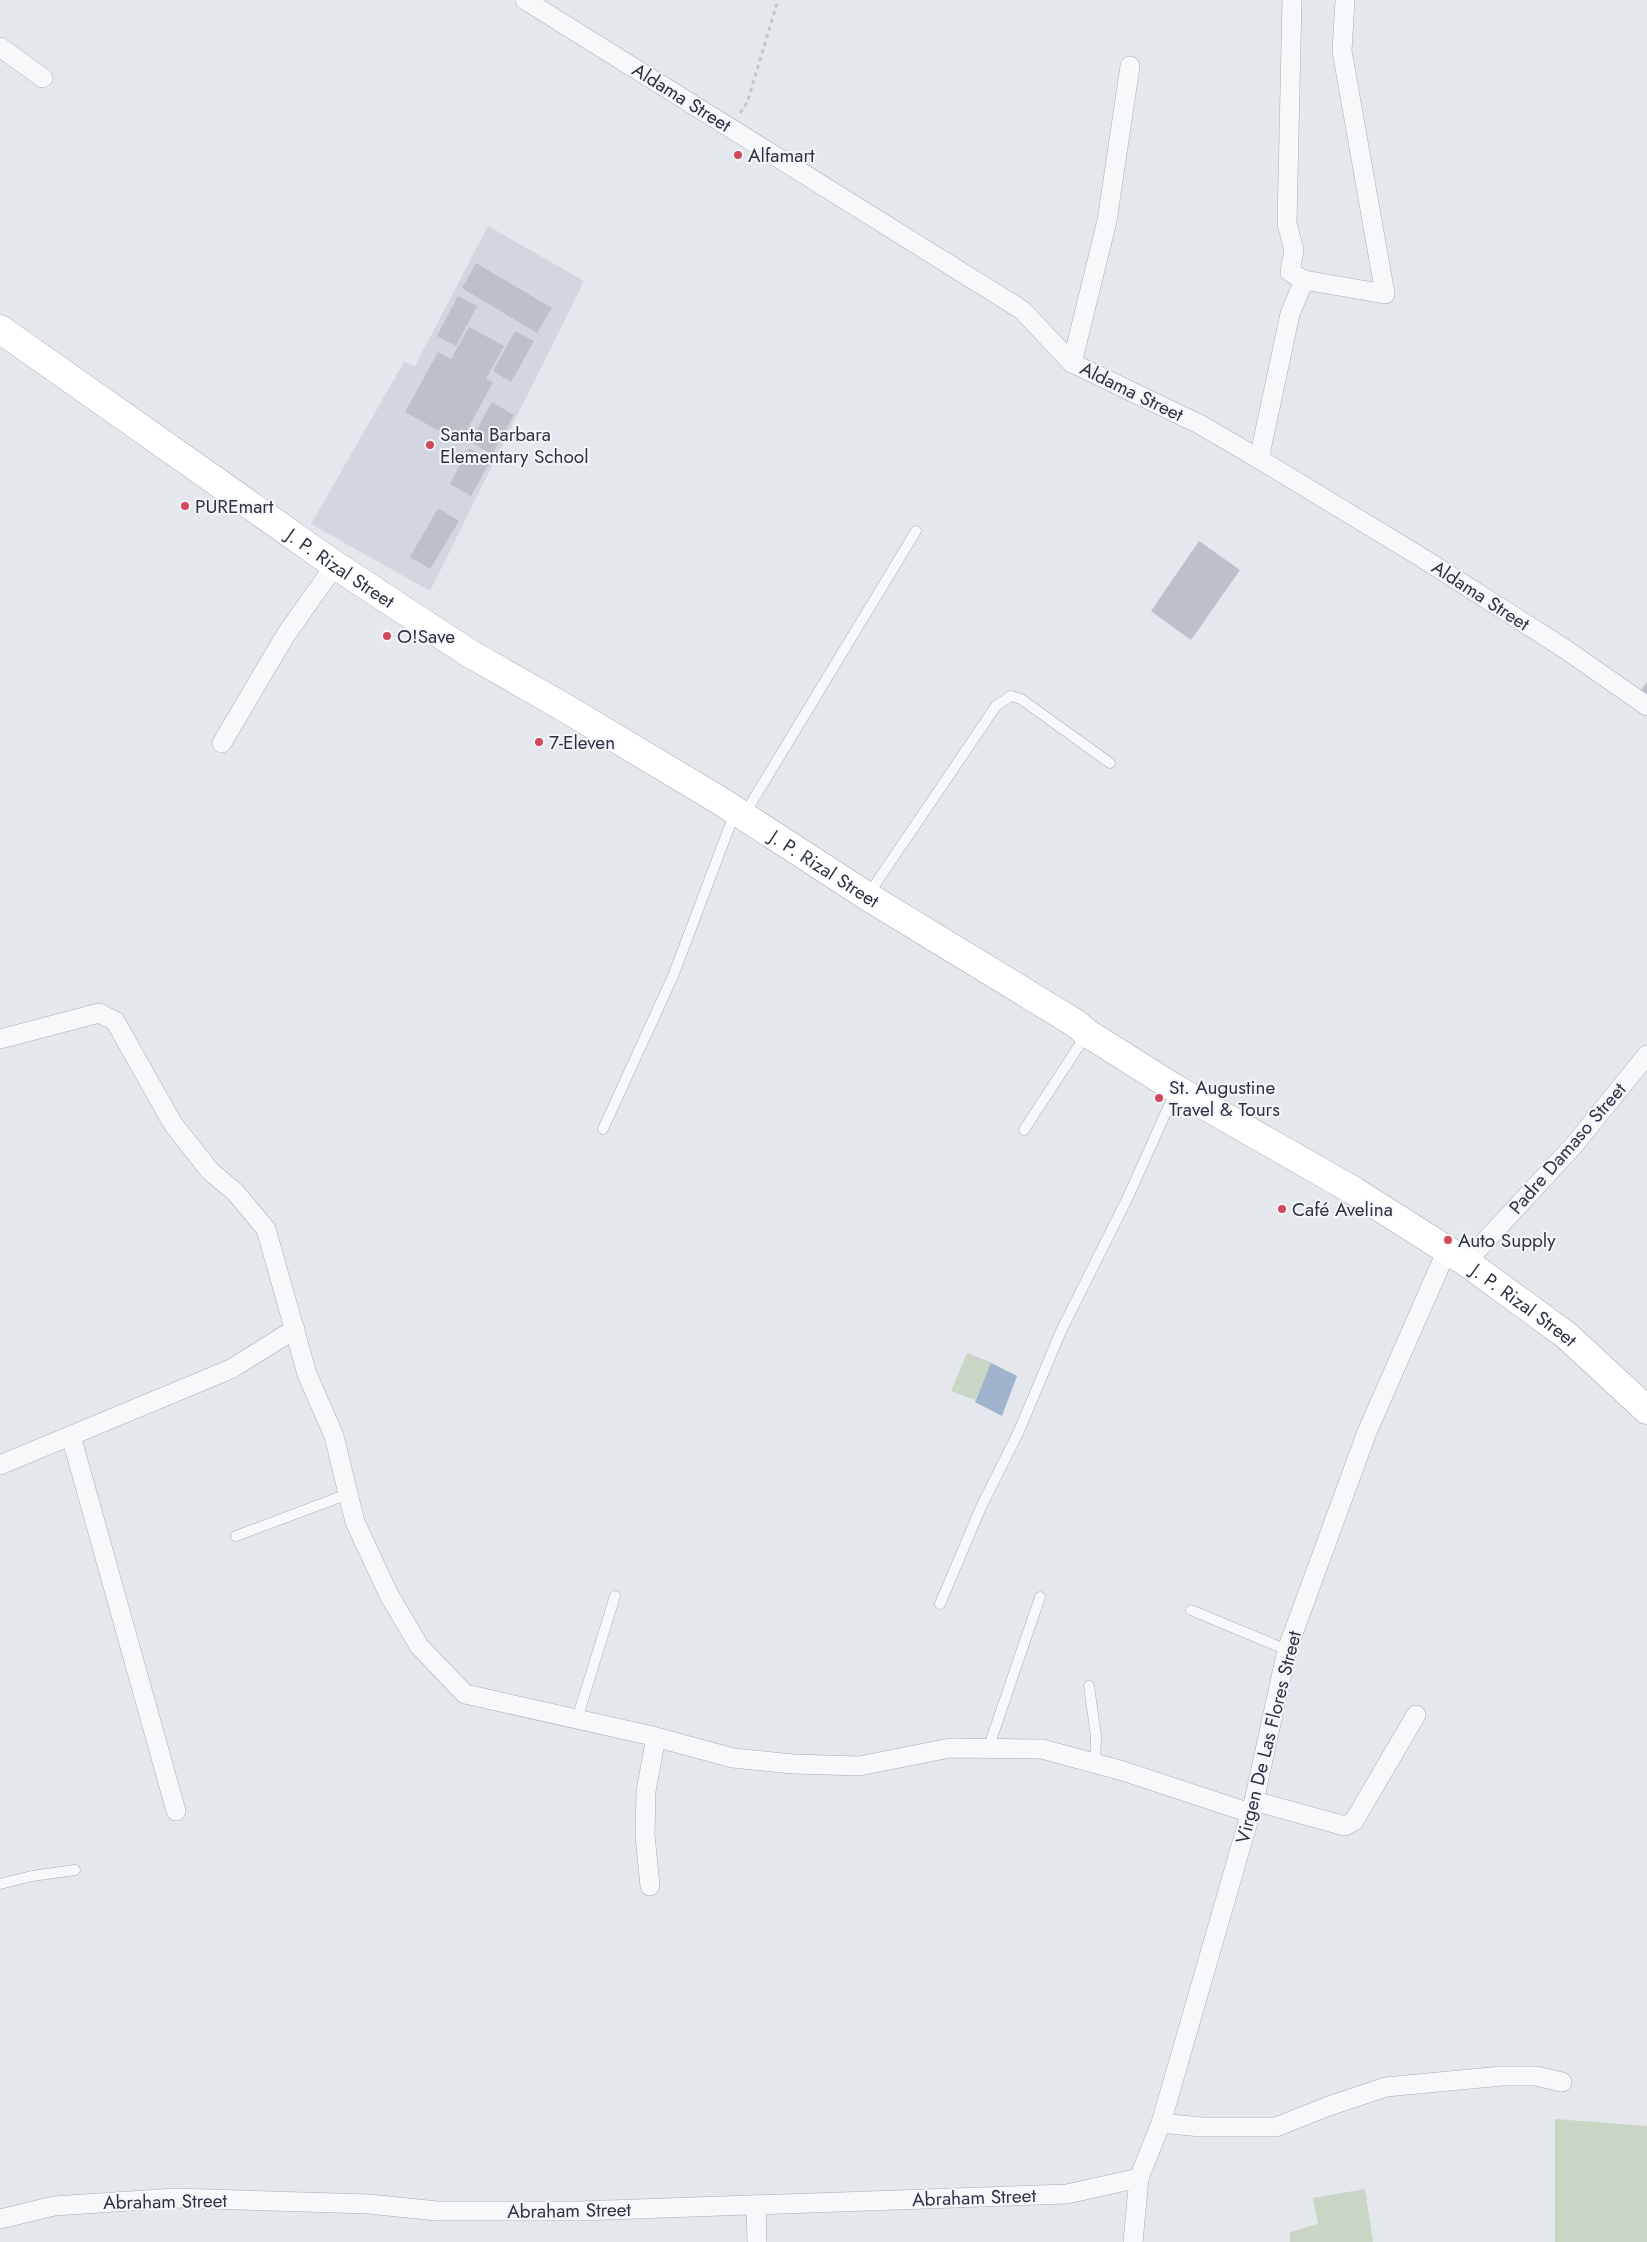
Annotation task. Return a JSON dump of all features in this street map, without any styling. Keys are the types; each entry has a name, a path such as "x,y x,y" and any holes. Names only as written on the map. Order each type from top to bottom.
{"main road":[{"name":"J. P. Rizal Street","path":"0,329 335,565 469,653 740,813 868,896 1075,1023 1087,1033 1176,1089 1354,1191 1457,1256 1566,1335 1647,1410"}],"street":[{"name":"Aldama Street","path":"525,0 1022,310 1072,363 1201,424 1424,558 1565,649 1647,706"},
{"path":"1292,0 1287,224 1294,250 1290,272 1304,280 1385,294 1342,51 1345,0"},
{"path":"0,47 43,78"},
{"path":"1072,363 1107,221 1130,66"},
{"path":"1259,459 1290,314 1304,280"},
{"path":"222,743 286,636 335,565"},
{"path":"0,1040 99,1014 116,1021 173,1124 210,1171 236,1192 266,1229 307,1374 334,1436 355,1522 389,1596 419,1646 465,1694 656,1737 733,1758 793,1764 859,1766 950,1748 1042,1749 1252,1807 1345,1826 1354,1820 1416,1715"},
{"name":"Padre Damaso Street","path":"1457,1256 1574,1145 1647,1055"},
{"name":"Virgen De Las Flores Street","path":"1134,2242 1139,2178 1161,2123 1252,1807 1287,1650 1366,1432 1457,1256"},
{"path":"0,1465 231,1370 295,1329"},
{"path":"71,1436 176,1811"},
{"path":"650,1886 645,1835 646,1791 656,1737"},
{"path":"1161,2123 1201,2127 1276,2127 1329,2106 1386,2087 1502,2076 1536,2076 1562,2082"},
{"name":"Abraham Street","path":"0,2219 54,2206 176,2198 369,2204 437,2211 580,2211 1067,2194 1139,2178"},
{"path":"756,2205 758,2242"}],"lane":[{"path":"603,1129 673,976 740,813 916,531"},
{"path":"868,896 996,706 1011,696 1021,699 1110,763"},
{"path":"1024,1130 1087,1033"},
{"path":"940,1604 981,1507 1019,1431 1061,1331 1128,1196 1176,1089"},
{"path":"236,1536 348,1494"},
{"path":"577,1719 615,1596"},
{"path":"988,1749 1040,1597"},
{"path":"1191,1610 1287,1650"},
{"path":"1089,1686 1096,1736 1095,1764"},
{"path":"0,1884 32,1876 75,1870"}],"path":[{"path":"730,127 747,103 778,0"}],"shaded area":[{"name":"Santa Barbara Elementary School","path":"488,226 584,281 430,591 311,524 404,362 415,366"}],"green space":[{"path":"967,1353 992,1363 975,1400 951,1391"},
{"path":"1555,2119 1647,2126 1647,2242 1555,2242"},
{"path":"1365,2189 1373,2242 1290,2242 1290,2232 1318,2224 1313,2198"}],"water":[{"path":"991,1363 1017,1376 1002,1416 975,1402"}],"building":[{"path":"476,263 552,308 537,333 462,288"},
{"path":"458,296 477,306 456,346 437,336"},
{"path":"469,327 504,346 486,379 493,382 460,443 405,412 438,352 451,359"},
{"path":"515,331 534,341 511,382 493,371"},
{"path":"492,402 514,415 492,454 470,442"},
{"path":"469,448 491,460 471,496 450,484"},
{"path":"438,508 459,521 430,569 410,557"},
{"path":"1199,541 1240,570 1191,640 1151,611"},
{"path":"1647,681 1647,697 1640,692"}],"place":[{"name":"Alfamart","path":"738,155"},
{"name":"Santa Barbara Elementary School","path":"430,445"},
{"name":"PUREmart","path":"185,506"},
{"name":"O!Save","path":"387,636"},
{"name":"7-Eleven","path":"539,742"},
{"name":"St. Augustine Travel & Tours","path":"1159,1098"},
{"name":"Café Avelina","path":"1282,1209"},
{"name":"Auto Supply","path":"1448,1240"}]}
